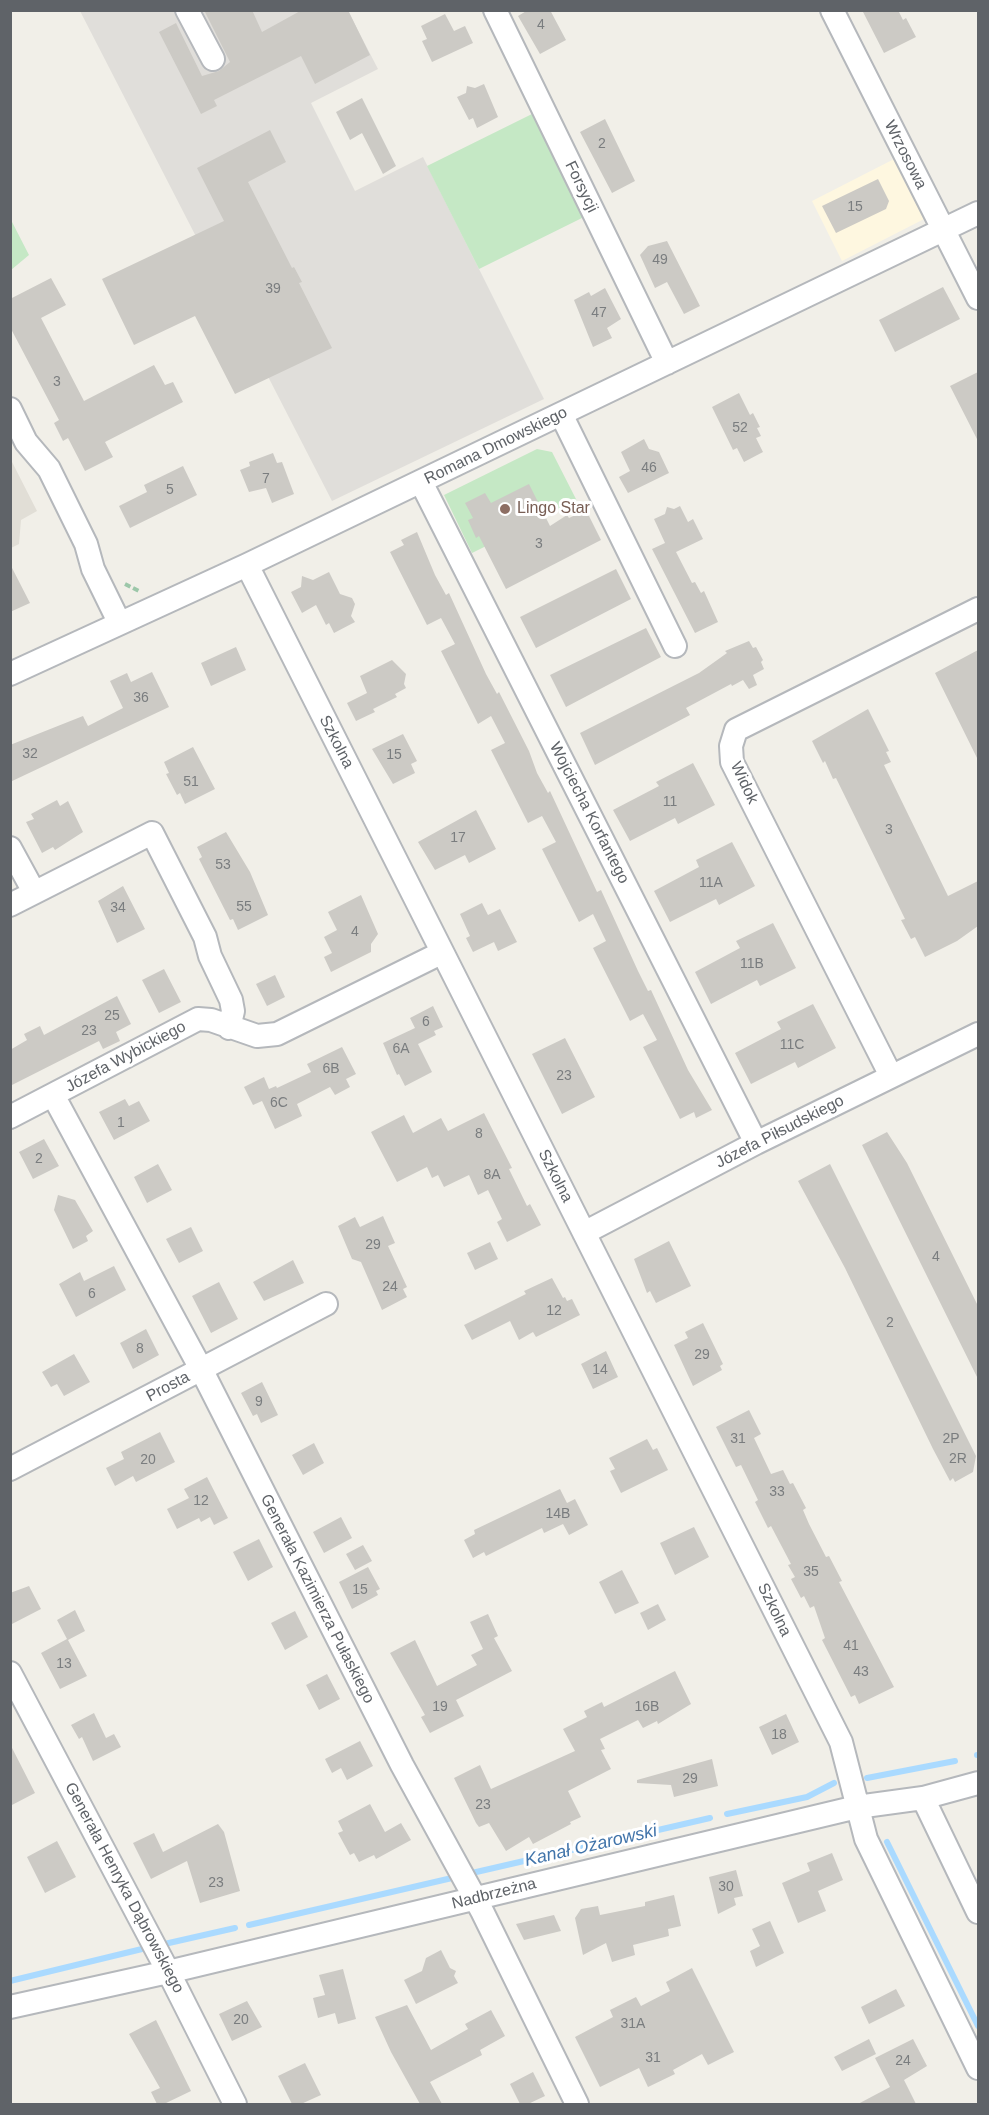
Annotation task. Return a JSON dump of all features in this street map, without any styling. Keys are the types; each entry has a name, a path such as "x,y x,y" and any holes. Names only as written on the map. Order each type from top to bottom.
{"street":[{"path":"187,10 213,59"},
{"name":"Forsycji","path":"495,10 667,363"},
{"name":"Wrzosowa","path":"832,10 978,298"},
{"name":"Romana Dmowskiego","path":"10,674 247,565 978,213"},
{"path":"10,409 18,446 50,469 86,544 93,570 119,622"},
{"path":"561,414 675,646"},
{"name":"Wojciecha Korfantego","path":"421,482 756,1143"},
{"name":"Szkolna","path":"247,565 841,1742 857,1806 978,2068"},
{"name":"Widok","path":"891,1076 732,762 731,746 736,730 978,609"},
{"path":"10,905 152,832 205,938 210,956 231,1000 233,1011 229,1028"},
{"path":"10,848 34,892"},
{"name":"Józefa Wybickiego","path":"10,1117 198,1019 211,1020 257,1036 277,1034 441,953"},
{"name":"Józefa Piłsudskiego","path":"584,1233 756,1143 978,1034"},
{"name":"Generała Kazimierza Pułaskiego","path":"53,1095 201,1369 397,1755 475,1899 578,2104"},
{"name":"Prosta","path":"10,1469 326,1304"},
{"name":"Generała Henryka Dąbrowskiego","path":"10,1672 235,2104"},
{"name":"Nadbrzeżna","path":"10,2007 168,1972 857,1806 923,1798 978,1783"},
{"path":"923,1798 978,1912"}],"shaded area":[{"path":"80,11 348,11 378,69 311,103 355,191 423,157 544,399 332,501"},
{"path":"898,157 928,217 842,261 812,201"},
{"path":"11,460 37,511 21,520 19,544 11,548"}],"green space":[{"path":"532,114 584,217 479,269 427,166"},
{"path":"11,220 29,255 11,270"},
{"path":"537,449 552,452 577,501 472,553 444,495"}],"building":[{"path":"204,10 252,10 262,32 302,10 348,10 370,55 315,84 301,56 214,100 217,106 201,114 159,32 176,23 202,76 219,71 230,62"},
{"path":"528,10 550,10 566,40 540,54 518,16"},
{"path":"862,10 898,10 903,20 906,18 916,37 884,53"},
{"path":"445,14 454,31 465,26 473,43 432,62 422,41 427,39 421,26"},
{"path":"484,84 498,117 477,128 473,118 469,120 457,97 466,93 467,86 475,88"},
{"path":"362,98 396,166 383,174 362,133 350,140 336,112"},
{"path":"605,119 635,181 612,193 580,132"},
{"path":"270,130 286,162 248,182 292,268 294,267 302,282 299,283 332,348 235,394 195,316 134,345 102,279 224,221 197,168"},
{"path":"878,179 889,201 886,209 836,233 822,206"},
{"path":"667,241 700,306 684,314 667,282 655,288 640,255 648,246"},
{"path":"51,278 66,305 41,318 84,401 154,365 165,385 173,382 183,402 105,442 113,457 85,471 68,438 63,441 54,423 59,420 10,327 10,299"},
{"path":"943,287 960,319 895,352 879,320"},
{"path":"605,288 621,319 607,328 612,338 593,347 574,300 589,292 591,296"},
{"path":"978,372 978,441 950,386"},
{"path":"739,393 750,415 753,413 760,427 757,428 761,436 756,438 763,452 744,462 737,448 733,450 712,407"},
{"path":"644,439 649,449 659,452 669,473 628,493 619,477 630,471 621,452"},
{"path":"273,453 277,463 282,462 294,494 272,503 266,488 249,492 240,470 250,466 249,462"},
{"path":"183,466 197,495 130,528 119,506 147,492 144,485"},
{"path":"529,484 550,526 567,515 569,518 586,510 601,540 506,589 479,536 476,538 468,520 473,518 465,503 485,493 491,503"},
{"path":"680,506 688,522 693,519 703,539 676,552 692,583 695,582 701,593 704,591 718,622 695,633 652,549 665,543 654,519 665,514 667,507 674,509"},
{"path":"417,532 435,575 446,595 449,593 486,674 497,694 499,692 529,751 537,773 548,793 550,791 597,892 601,890 648,991 651,990 688,1070 712,1110 696,1118 694,1112 680,1119 643,1047 657,1040 643,1014 630,1021 593,948 606,941 593,914 579,922 542,849 556,842 542,816 528,823 491,750 505,743 491,716 478,724 441,651 455,644 441,618 427,625 390,552 404,545 401,540"},
{"path":"10,564 30,603 10,612"},
{"path":"616,569 631,599 536,648 520,617"},
{"path":"329,572 340,594 352,598 355,604 351,616 355,622 334,633 329,623 326,625 316,605 302,613 291,592 301,587 302,576 313,580"},
{"path":"646,628 661,657 566,707 550,675"},
{"path":"749,641 753,648 756,647 763,660 761,662 764,669 753,675 757,685 749,689 743,680 732,686 731,684 686,708 690,715 595,765 580,733 699,673 727,653 725,651"},
{"path":"236,647 246,670 211,686 201,663"},
{"path":"978,650 978,760 935,673"},
{"path":"392,660 406,674 404,684 406,688 395,694 397,697 373,709 375,712 356,721 347,703 367,693 360,676"},
{"path":"152,672 169,707 10,782 10,745 83,716 88,726 123,708 110,681 127,673 131,682"},
{"path":"868,709 889,751 886,752 891,762 884,765 948,896 978,881 978,926 957,941 925,957 915,937 911,939 901,920 905,919 836,778 833,779 812,741"},
{"path":"403,734 417,761 411,764 415,773 393,784 372,749"},
{"path":"193,747 215,789 185,804 180,793 177,795 166,774 169,773 164,762"},
{"path":"693,763 715,805 678,824 675,818 630,841 613,810 659,786 656,782"},
{"path":"57,800 60,806 68,801 83,832 55,850 53,847 42,853 26,822 34,819 31,814"},
{"path":"476,810 496,849 469,863 465,855 435,870 418,842"},
{"path":"226,832 250,872 268,915 238,930 233,919 230,920 199,859 202,857 197,847"},
{"path":"732,842 755,886 719,905 716,899 670,922 654,891 699,867 696,860"},
{"path":"123,886 145,929 117,943 98,901"},
{"path":"361,895 378,934 371,944 371,952 331,972 324,957 332,953 324,937 337,930 328,912"},
{"path":"482,903 488,915 500,909 517,942 498,951 494,942 473,952 466,938 470,936 460,914"},
{"path":"773,923 796,968 760,986 757,980 711,1004 695,972 740,948 736,941"},
{"path":"164,969 181,1002 159,1013 142,980"},
{"path":"275,975 285,997 267,1006 256,984"},
{"path":"117,996 131,1024 116,1032 120,1041 103,1049 99,1041 10,1086 10,1050 27,1040 24,1034 40,1026 44,1035"},
{"path":"813,1004 836,1048 798,1068 795,1062 751,1084 735,1053 781,1029 777,1022"},
{"path":"433,1006 443,1027 434,1031 436,1035 418,1044 432,1072 405,1086 399,1074 397,1075 383,1043 415,1028 410,1018"},
{"path":"565,1038 595,1097 562,1114 532,1054"},
{"path":"342,1047 356,1074 346,1079 350,1087 335,1095 330,1087 297,1104 302,1116 275,1129 262,1101 253,1105 244,1087 264,1077 269,1089 276,1086 277,1088 311,1072 307,1064"},
{"path":"125,1099 129,1106 139,1101 150,1121 114,1140 99,1112"},
{"path":"484,1113 512,1168 509,1169 527,1206 530,1204 541,1225 507,1242 497,1222 502,1219 488,1190 478,1195 469,1175 444,1187 438,1175 432,1178 427,1167 397,1182 371,1132 404,1115 413,1133 441,1118 448,1131"},
{"path":"887,1132 907,1163 978,1306 978,1379 862,1145"},
{"path":"44,1139 59,1166 33,1179 19,1152"},
{"path":"158,1164 172,1190 147,1203 134,1177"},
{"path":"830,1164 976,1456 973,1472 955,1482 953,1478 950,1481 933,1449 845,1268 798,1181"},
{"path":"58,1195 75,1200 93,1231 86,1236 88,1241 73,1249 54,1210"},
{"path":"383,1216 395,1243 388,1246 407,1287 403,1289 407,1297 382,1310 361,1262 352,1259 338,1226 355,1217 360,1227"},
{"path":"191,1227 203,1251 179,1263 166,1239"},
{"path":"669,1241 691,1286 656,1303 650,1291 647,1293 634,1259"},
{"path":"490,1242 498,1259 475,1270 467,1253"},
{"path":"293,1260 304,1283 264,1301 253,1282"},
{"path":"114,1266 126,1290 76,1317 59,1284 80,1272 84,1281"},
{"path":"552,1278 563,1298 565,1297 567,1301 572,1299 580,1315 536,1337 533,1332 519,1340 510,1321 472,1340 464,1325 526,1294 524,1291"},
{"path":"219,1282 238,1319 211,1333 192,1296"},
{"path":"703,1323 723,1364 720,1366 722,1370 693,1386 674,1345 688,1338 685,1332"},
{"path":"146,1329 159,1355 133,1369 120,1343"},
{"path":"606,1351 618,1377 593,1389 581,1364"},
{"path":"74,1354 90,1382 64,1396 57,1384 51,1387 42,1372"},
{"path":"262,1382 278,1415 261,1423 257,1414 253,1416 241,1393"},
{"path":"749,1410 761,1434 754,1438 771,1474 783,1470 790,1484 793,1483 806,1508 803,1510 809,1524 826,1557 829,1556 842,1581 839,1582 894,1687 859,1704 855,1695 851,1697 822,1640 825,1638 814,1606 810,1608 804,1596 801,1598 791,1579 795,1577 788,1565 791,1564 771,1526 768,1528 755,1502 758,1500 741,1465 736,1467 716,1427"},
{"path":"160,1432 175,1462 136,1482 133,1476 115,1486 106,1468 124,1459 121,1452"},
{"path":"647,1439 653,1450 657,1448 668,1470 621,1493 610,1471 615,1469 609,1458"},
{"path":"314,1443 324,1463 303,1475 292,1455"},
{"path":"207,1477 228,1518 214,1525 210,1517 201,1522 199,1518 177,1529 167,1509 189,1498 184,1489"},
{"path":"560,1489 567,1503 575,1499 588,1525 569,1535 563,1524 544,1533 542,1528 486,1556 484,1552 473,1558 464,1540 475,1534 474,1530"},
{"path":"341,1517 352,1538 324,1553 313,1532"},
{"path":"694,1527 709,1557 675,1575 660,1543"},
{"path":"259,1539 273,1567 248,1581 233,1552"},
{"path":"363,1545 372,1561 355,1570 346,1554"},
{"path":"368,1567 380,1589 376,1591 378,1595 352,1609 339,1582"},
{"path":"622,1570 639,1603 615,1614 599,1582"},
{"path":"29,1586 41,1609 10,1625 10,1593"},
{"path":"658,1604 666,1620 648,1630 640,1613"},
{"path":"75,1610 85,1631 68,1640 87,1676 60,1689 41,1653 67,1639 57,1620"},
{"path":"295,1611 308,1637 285,1650 271,1623"},
{"path":"488,1614 498,1636 494,1638 512,1671 456,1700 464,1716 430,1733 421,1717 425,1715 390,1653 415,1640 437,1686 477,1665 471,1655 483,1649 470,1622"},
{"path":"675,1671 691,1704 658,1724 657,1721 643,1728 638,1720 600,1739 605,1749 601,1750 611,1769 568,1791 581,1817 533,1844 529,1837 506,1851 489,1823 479,1827 454,1778 480,1765 491,1789 575,1751 563,1729 587,1717 584,1711 602,1702 604,1707"},
{"path":"327,1674 340,1699 319,1710 306,1685"},
{"path":"94,1713 106,1738 114,1734 121,1747 93,1761 82,1737 79,1739 71,1725"},
{"path":"786,1714 799,1742 772,1755 759,1727"},
{"path":"360,1741 373,1766 347,1780 341,1768 332,1773 325,1759"},
{"path":"10,1744 35,1793 10,1806"},
{"path":"712,1759 718,1786 674,1797 671,1785 637,1783 637,1780"},
{"path":"370,1804 385,1832 401,1823 411,1840 376,1859 374,1855 359,1862 354,1853 350,1855 338,1833 343,1831 338,1821"},
{"path":"218,1824 224,1832 240,1891 200,1903 187,1861 151,1879 133,1843 154,1833 163,1852"},
{"path":"57,1841 76,1877 45,1893 27,1857"},
{"path":"832,1853 843,1880 818,1891 826,1911 798,1923 782,1883 810,1871 807,1863"},
{"path":"736,1870 743,1896 734,1898 736,1905 718,1914 709,1877"},
{"path":"674,1895 681,1926 668,1929 669,1936 633,1945 635,1955 612,1962 606,1943 583,1955 575,1918 581,1909 598,1906 600,1915 645,1906 645,1902"},
{"path":"554,1915 561,1931 524,1940 516,1924"},
{"path":"770,1921 784,1953 756,1967 750,1951 760,1946 752,1929"},
{"path":"441,1950 450,1968 456,1971 454,1976 458,1983 416,2004 404,1980 422,1971 426,1958"},
{"path":"692,1968 734,2052 708,2065 702,2054 673,2070 675,2074 648,2087 639,2068 600,2087 575,2037 613,2017 610,2010 636,1997 641,2006 670,1991 666,1982"},
{"path":"343,1969 356,2019 338,2024 335,2013 318,2018 313,1998 325,1995 319,1975"},
{"path":"896,1989 905,2006 869,2024 861,2007"},
{"path":"247,2001 262,2027 232,2041 219,2014"},
{"path":"407,2005 431,2050 468,2029 465,2024 491,2010 505,2036 480,2050 482,2055 430,2082 442,2104 420,2104 391,2052 375,2017"},
{"path":"156,2020 191,2091 164,2104 157,2104 151,2092 160,2088 129,2034"},
{"path":"869,2039 876,2054 842,2071 834,2057"},
{"path":"913,2039 927,2066 904,2080 916,2104 858,2104 890,2087 875,2058"},
{"path":"305,2063 321,2095 301,2104 292,2104 278,2076"},
{"path":"533,2072 545,2096 528,2104 520,2104 510,2084"}],"waterway":[{"name":"Kanał Ożarowski","path":"867,1778 955,1761"},
{"name":"Kanał Ożarowski","path":"727,1814 807,1797 834,1783"},
{"name":"Kanał Ożarowski","path":"472,1873 710,1818"},
{"path":"887,1842 978,2026"},
{"name":"Kanał Ożarowski","path":"249,1925 452,1878"},
{"name":"Kanał Ożarowski","path":"160,1945 235,1928"},
{"name":"Kanał Ożarowski","path":"10,1981 142,1949"}],"place":[{"name":"Lingo Star","path":"505,509"}]}
